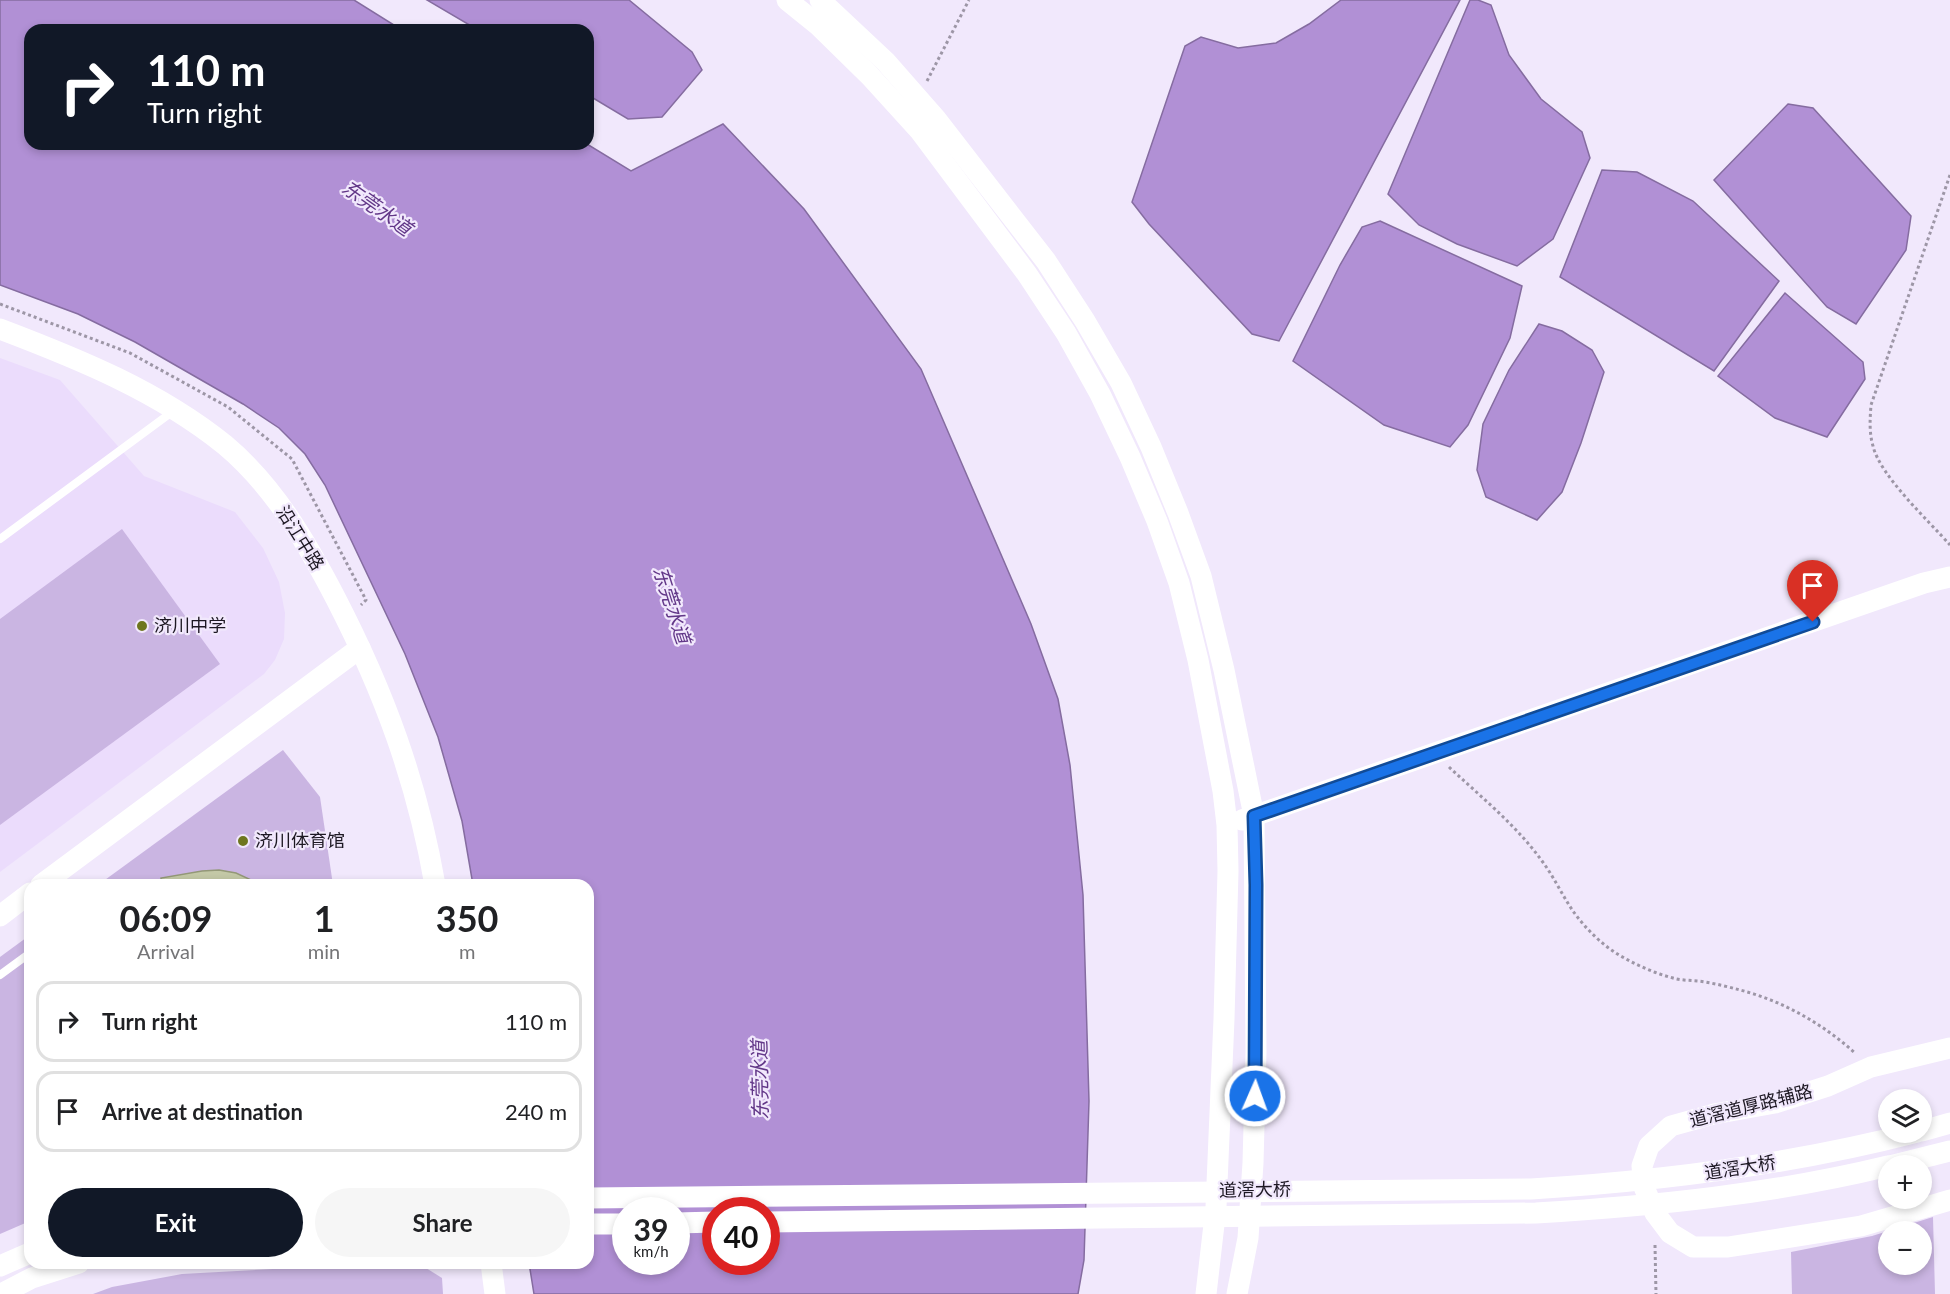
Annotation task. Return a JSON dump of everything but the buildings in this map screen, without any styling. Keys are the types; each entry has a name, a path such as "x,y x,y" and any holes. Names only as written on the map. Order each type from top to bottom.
{"street":[{"path":"787,0 826,33 870,76 920,131 1027,274 1066,333 1100,394 1139,478 1179,583 1198,660 1223,791 1227,825 1224,1019 1216,1207 1206,1294"},
{"path":"820,0 886,62 918,98 1046,261 1085,321 1121,383 1151,447 1201,576 1224,670 1254,816 1256,1052 1253,1151 1248,1238 1237,1294"},
{"name":"沿江中路","path":"0,329 91,364 176,410 226,446 259,478 309,549 360,648 392,721 419,810 434,879"},
{"path":"1227,825 1924,583 1950,577"},
{"path":"49,879 360,648"},
{"path":"0,916 24,898"},
{"name":"道滘道厚路辅路","path":"1950,1048 1871,1067 1828,1086 1775,1103 1714,1114 1671,1126 1649,1146 1642,1166 1644,1187 1655,1213 1670,1233 1693,1247 1728,1246 1861,1226 1950,1200"},
{"name":"道滘大桥","path":"1932,1128 1950,1123"},
{"name":"道滘大桥","path":"594,1198 1531,1189 1616,1184 1732,1170 1878,1142"},
{"name":"道滘大桥","path":"1932,1155 1950,1151"},
{"name":"道滘大桥","path":"780,1222 1536,1214 1624,1208 1737,1195 1878,1169"},
{"path":"594,1224 612,1224"},
{"path":"0,1266 24,1256"},
{"path":"1,1294 33,1278 61,1269"},
{"path":"492,1269 495,1294"}],"lane":[{"path":"0,540 176,410"},
{"path":"0,975 24,957"}],"path":[{"path":"918,98 969,0"},
{"path":"1950,175 1871,405 1869,427 1873,448 1882,468 1950,545"},
{"path":"1434,754 1525,840 1542,861 1573,911 1593,935 1617,954 1645,969 1674,978 1742,990 1778,1003 1811,1020 1843,1042 1871,1067"},
{"path":"1655,1213 1656,1294"}],"shaded area":[{"name":"济川中学","path":"0,358 60,380 144,476 235,512 263,548 279,582 285,613 284,639 275,660 264,674 0,872"},
{"path":"122,529 220,664 0,825 0,619"},
{"name":"济川体育馆","path":"283,750 320,797 332,879 106,879"},
{"path":"24,939 24,1224 0,1234 0,957"},
{"path":"1933,1217 1935,1294 1792,1294 1791,1252 1878,1234 1878,1275 1932,1275 1932,1221 1920,1221"},
{"path":"274,1269 428,1269 442,1278 443,1294 93,1294 112,1287 182,1274"}],"water":[{"name":"东莞水道","path":"0,0 354,0 392,24 24,24 24,150 594,148 631,171 723,124 804,209 921,369 1031,624 1058,699 1070,765 1083,895 1089,1101 1084,1260 1078,1294 534,1294 530,1269 594,1269 594,879 472,879 462,821 438,737 405,654 325,485 305,454 279,428 243,404 135,342 78,314 0,285"},
{"path":"427,0 629,0 692,52 702,70 662,117 628,119 594,99 594,24 468,24"},
{"path":"1341,0 1460,0 1279,341 1252,334 1149,224 1132,202 1185,46 1201,37 1238,48 1276,43 1309,24"},
{"path":"1470,0 1478,0 1491,5 1509,55 1541,99 1582,132 1590,158 1553,239 1517,266 1457,244 1419,225 1388,194"},
{"path":"1788,104 1813,108 1911,216 1906,250 1856,324 1827,307 1714,180"},
{"path":"1602,170 1637,172 1693,201 1779,281 1714,371 1560,277"},
{"path":"1380,221 1522,286 1510,338 1468,425 1450,447 1384,425 1293,361 1340,265 1362,227"},
{"path":"1785,293 1863,362 1865,379 1827,437 1775,418 1718,376"},
{"path":"1539,324 1562,331 1592,350 1604,372 1562,492 1537,520 1486,497 1477,470 1483,424 1509,370"}],"place":[{"name":"济川中学","path":"142,626"},
{"name":"济川体育馆","path":"243,841"}],"route":[{"path":"1255,1096 1254,816 1813,622"}]}
